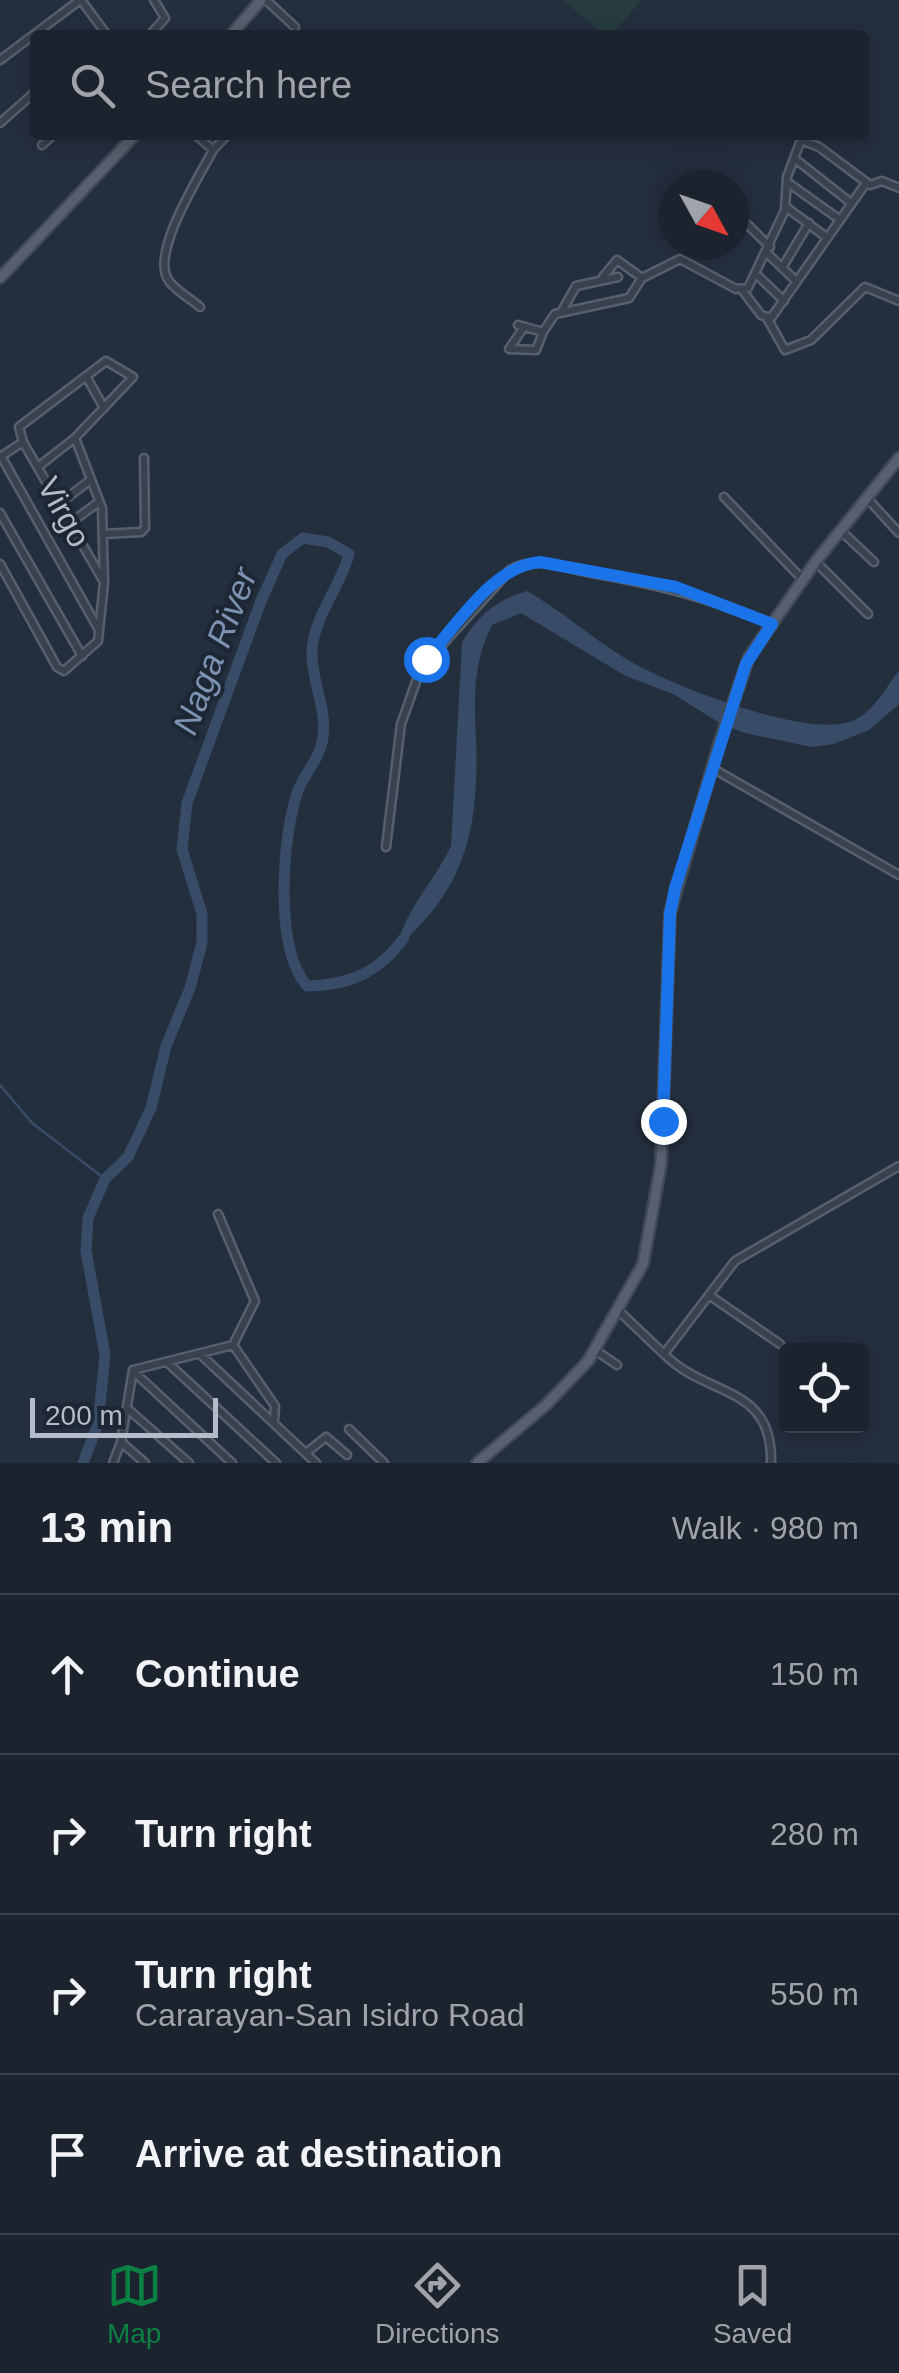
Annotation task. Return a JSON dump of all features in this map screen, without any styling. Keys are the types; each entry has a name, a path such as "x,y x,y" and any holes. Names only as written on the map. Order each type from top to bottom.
{"main road":[{"path":"236,30 263,0"},
{"path":"0,278 130,140"},
{"path":"477,1463 546,1405 595,1350 620,1312 643,1264 658,1193 670,914 719,744 749,658 802,580 899,458"}],"street":[{"path":"40,30 80,0 103,30"},
{"path":"154,0 165,18 154,30"},
{"path":"263,0 295,27"},
{"path":"0,60 30,38"},
{"path":"0,124 30,97"},
{"path":"42,145 47,140"},
{"path":"202,140 214,150"},
{"path":"200,307 169,282 164,254 197,174 223,140"},
{"path":"743,291 756,274 786,207 787,182 801,140"},
{"path":"806,140 866,183 891,182 899,188"},
{"path":"794,158 851,203"},
{"path":"787,182 839,219"},
{"path":"766,318 784,301 866,183"},
{"path":"786,207 826,237"},
{"path":"782,268 808,223"},
{"path":"749,226 796,281"},
{"path":"562,311 624,300 642,278 686,259 743,291 766,318 785,350 812,340 865,288 899,300"},
{"path":"603,278 617,260 642,278"},
{"path":"756,274 784,301"},
{"path":"543,332 522,326 509,349 536,350 543,332 562,311 576,286 618,277"},
{"path":"38,466 75,438 133,376 106,362 23,423 19,430 23,442 0,457 100,631"},
{"path":"86,376 104,408"},
{"path":"0,564 57,668 64,671 98,641 104,582 99,502 75,438"},
{"name":"Virgo","path":"23,442 104,582"},
{"path":"103,534 141,532 145,528 144,458"},
{"path":"59,504 89,480"},
{"path":"724,497 802,580"},
{"path":"866,497 899,532"},
{"path":"70,523 99,502"},
{"path":"0,513 82,656"},
{"path":"840,530 874,562"},
{"path":"386,847 401,724 421,668 482,597 522,563 540,562 660,583 772,624"},
{"path":"816,562 868,614"},
{"path":"712,768 899,876"},
{"path":"664,1354 736,1261 899,1166"},
{"path":"132,1370 233,1345 255,1301 218,1214"},
{"path":"709,1295 779,1343"},
{"path":"620,1312 686,1374 750,1401 772,1440 771,1463"},
{"path":"233,1345 275,1406 274,1422"},
{"path":"595,1350 617,1365"},
{"path":"200,1353 310,1459 326,1437 347,1454"},
{"path":"167,1362 276,1463"},
{"path":"113,1463 122,1442 132,1370"},
{"path":"132,1370 232,1463"},
{"path":"127,1408 189,1463"},
{"path":"349,1429 384,1463"},
{"path":"122,1442 145,1463"}],"green space":[{"path":"563,0 641,0 616,30 599,30"}],"water":[{"path":"527,591 648,671 744,708 812,724 840,724 866,713 899,670 899,704 869,730 834,744 812,747 721,724 675,695 624,675 521,613 492,625 476,680 475,800 464,854 439,902 397,947 407,920 451,846 462,643 488,610"}],"waterway":[{"name":"Naga River","path":"83,1463 98,1424 105,1355 86,1251 88,1218 105,1179 128,1157 151,1108 166,1046 190,988 202,943 202,914 182,849 187,803 261,601 282,554 303,538 328,542 349,554 313,642 323,737 292,813 284,893 289,946 296,969 307,986 322,985 362,975 384,960 404,938"},
{"path":"0,1085 32,1123 105,1179"}],"route":[{"path":"426,659 482,597 522,563 540,562 676,587 772,624 746,664 675,888 670,914 663,1121"}]}
